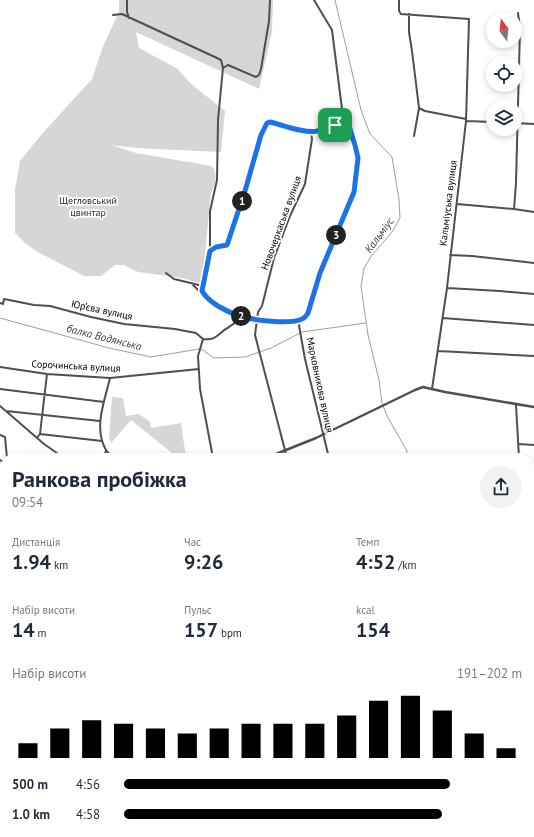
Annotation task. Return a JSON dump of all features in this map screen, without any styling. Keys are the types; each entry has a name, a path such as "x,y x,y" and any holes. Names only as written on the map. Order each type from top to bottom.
{"street":[{"path":"127,0 127,12 130,19"},
{"path":"223,68 228,65 252,76 256,77 259,75 270,21 270,0"},
{"path":"191,283 205,296 232,313 242,317 272,321 298,320 303,319 308,313 320,273 354,192 358,158 346,117 342,109 332,30 314,0"},
{"path":"399,0 399,11 401,14 409,14 408,32 412,51 419,108 414,136"},
{"path":"113,15 122,14 217,58 220,60 223,68 218,120 218,180 210,211 210,251 202,291 205,296"},
{"name":"Кальміуська вулиця","path":"409,14 470,19 466,120 447,288 432,389"},
{"path":"517,100 519,48"},
{"path":"419,108 425,111 466,120 486,121"},
{"path":"210,251 216,247 227,245 245,191 261,135 267,123 270,122 311,133 323,131 346,117"},
{"path":"522,123 534,124"},
{"name":"Новочеркаська вулиця","path":"286,453 255,335 258,312 262,306 274,258 290,216 305,184 312,139 311,133"},
{"path":"514,209 516,183 516,136"},
{"path":"457,204 534,212"},
{"path":"450,255 534,263"},
{"path":"166,273 174,279 203,286"},
{"path":"447,288 534,294"},
{"name":"Юр’єва вулиця","path":"0,303 3,304 4,299 34,305 50,306 124,324 175,329 196,333 203,339"},
{"path":"212,453 200,389 199,353 202,347 203,339 209,340 218,337 242,317"},
{"path":"443,318 534,325"},
{"name":"Марковникова вулиця","path":"298,320 305,359 328,453"},
{"path":"438,351 534,356"},
{"name":"Сорочинська вулиця","path":"0,367 47,374 110,378 199,369"},
{"path":"37,438 40,434 47,374"},
{"path":"109,453 102,442 100,421 110,378"},
{"path":"278,453 323,435 423,387 516,405 534,407"},
{"path":"0,389 104,402"},
{"path":"516,405 519,453"},
{"path":"0,406 37,438 57,453"},
{"path":"6,411 100,421"},
{"path":"40,434 102,442"},
{"path":"0,435 5,437 7,453"},
{"path":"519,444 534,445"}],"green space":[{"name":"Щегловський цвинтар","path":"119,0 273,0 272,32 259,89 136,32 139,48 178,69 190,83 225,111 221,152 136,148 111,145 136,153 212,166 214,169 216,179 211,193 202,284 182,278 138,272 124,265 115,265 101,276 84,276 36,251 15,233 15,190 20,161 41,135 92,79 103,46 119,12"},
{"path":"112,397 123,398 126,416 139,414 150,422 151,428 181,423 185,453 172,453 131,420 111,443 109,438"}],"waterway":[{"name":"Кальміус","path":"335,0 361,110 370,134 392,157 399,200 400,218 392,232 372,255 364,268 361,286 368,335 379,380 382,403 387,416 407,453"},
{"name":"балка Водянська","path":"0,318 109,348 151,357 199,349 203,350 214,358 245,357 271,348 302,332 366,323"}],"route":[{"path":"346,117 355,145 358,163 354,192 320,273 306,317 298,320 285,321 257,320 242,317 216,304 205,296 202,291 210,251 216,247 227,245 254,162 261,135 267,123 270,122 311,133 323,131 335,125 346,117"}]}
